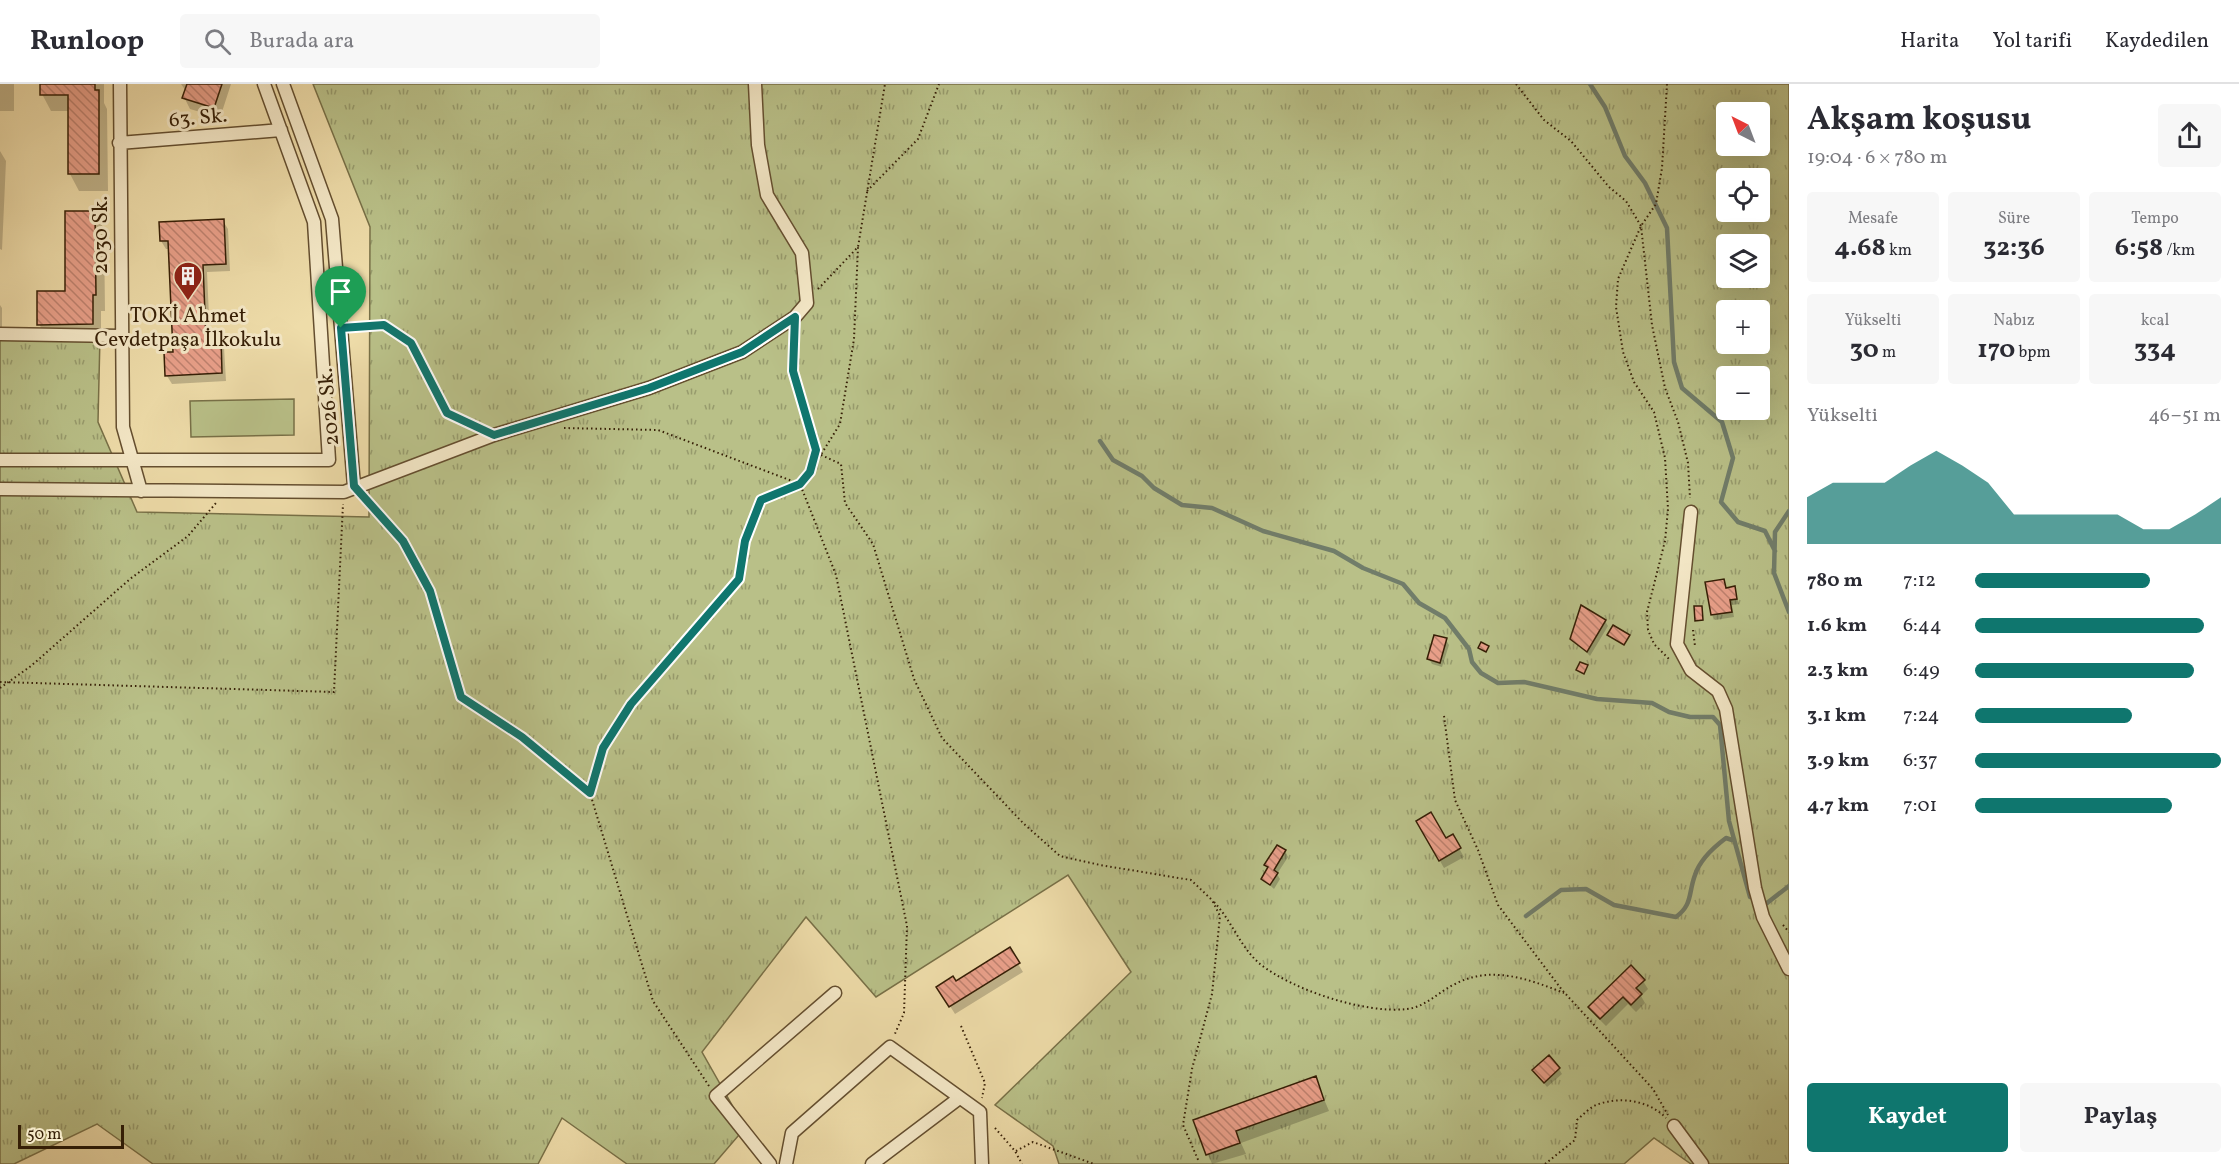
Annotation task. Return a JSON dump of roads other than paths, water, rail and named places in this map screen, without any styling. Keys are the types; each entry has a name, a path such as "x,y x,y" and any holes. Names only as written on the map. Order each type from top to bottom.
{"street":[{"name":"2030 Sk.","path":"120,84 120,336 123,426 141,491"},
{"name":"2026 Sk.","path":"133,462 329,460 314,222 264,84"},
{"name":"2026 Sk.","path":"283,84 332,219 341,328 349,489"},
{"path":"0,489 227,491 349,489 494,435 649,388 742,352 795,317 807,303 802,253 767,195 758,145 755,84"},
{"name":"63. Sk.","path":"119,144 281,130"},
{"path":"0,334 120,336"},
{"path":"0,460 133,462"},
{"path":"1691,512 1677,644 1691,670 1718,691 1726,708 1755,888 1762,917 1789,969"},
{"path":"770,1164 716,1096 835,993"},
{"path":"786,1164 792,1133 890,1047 958,1099 980,1112 982,1164"},
{"path":"872,1164 958,1099"},
{"path":"1674,1126 1702,1164"}],"waterway":[{"path":"1590,84 1605,107 1625,156 1645,183 1667,228 1674,362 1682,388 1722,422 1733,458 1721,502 1738,522 1765,531 1775,551"},
{"path":"1100,441 1113,460 1142,476 1154,488 1182,505 1212,508 1263,531 1334,551 1363,568 1403,584 1419,603 1445,618 1469,649 1472,662 1481,673 1498,683 1524,682 1597,699 1652,703 1669,712 1690,717 1713,717 1720,725 1729,821 1750,897"},
{"path":"1789,511 1775,532 1774,573 1789,612"},
{"path":"1526,916 1561,890 1586,889 1614,905 1676,917 1688,903 1697,869 1704,859 1726,838 1732,840"},
{"path":"1767,903 1789,886"}],"place":[{"name":"TOKİ Ahmet Cevdetpaşa İlkokulu","path":"188,302"}]}
